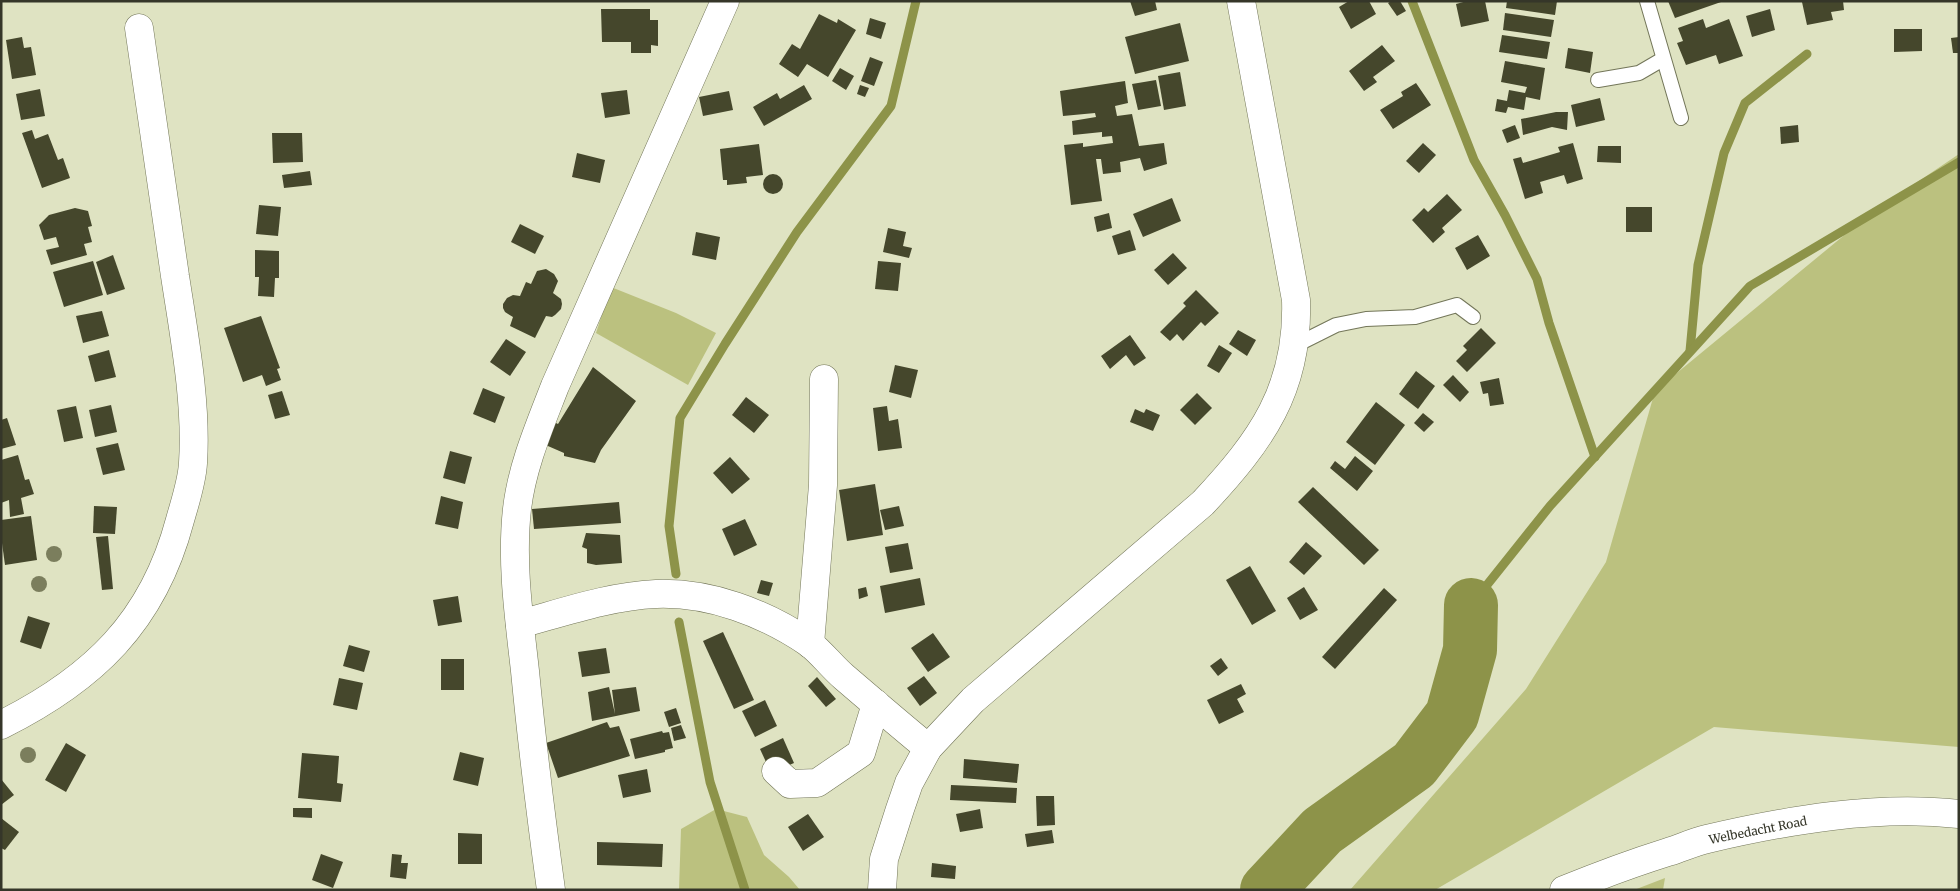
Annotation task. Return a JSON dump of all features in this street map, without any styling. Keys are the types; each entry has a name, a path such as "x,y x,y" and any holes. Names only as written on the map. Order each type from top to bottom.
{"street":[{"path":"551,890 538,793 514,564 517,509 521,484 555,386 724,1"},
{"path":"882,890 884,858 910,783 928,748 973,700 1203,503 1232,472 1256,441 1272,414 1284,387 1294,346 1296,320 1292,271 1241,1"},
{"path":"1,725 56,694 89,670 114,646 154,591 177,531 188,492 193,455 188,361 139,28"},
{"path":"810,644 823,485 824,379"},
{"path":"520,624 603,602 655,594 712,599 772,622 810,644 843,676 928,748"},
{"path":"776,771 790,784 817,783 860,753 876,704"},
{"name":"Welbedacht Road","path":"1564,890 1616,869 1706,839 1801,820 1918,811 1959,814"}],"lane":[{"path":"1647,1 1681,118"},
{"path":"1598,80 1639,73 1663,60"},
{"path":"1294,346 1336,325 1366,319 1415,317 1457,305 1473,317"}],"green space":[{"path":"1959,154 1959,747 1714,727 1435,890 1350,890 1526,689 1606,562 1655,391 1870,214"},
{"path":"611,287 676,313 716,333 688,385 596,333"},
{"path":"716,809 747,817 764,855 789,877 800,890 679,890 681,829"},
{"path":"1665,878 1663,890 1634,890"}],"building":[{"path":"1130,1 1155,1 1157,10 1135,16"},
{"path":"1349,1 1369,1 1376,14 1351,29 1339,7"},
{"path":"1400,1 1406,11 1397,16 1388,3"},
{"path":"1467,1 1485,1 1489,21 1461,27 1456,4"},
{"path":"1507,1 1557,1 1555,15 1506,8"},
{"path":"1668,1 1721,1 1721,2 1675,18"},
{"path":"1843,1 1844,10 1831,12 1833,20 1807,25 1802,2"},
{"path":"601,9 650,9 650,20 658,20 658,46 651,45 651,53 631,53 631,42 602,42"},
{"path":"1770,9 1775,30 1752,37 1746,16"},
{"path":"1505,13 1554,20 1551,37 1503,30"},
{"path":"819,14 837,23 838,19 856,30 828,77 807,64 798,77 779,64 792,44 800,49"},
{"path":"870,18 886,23 881,39 866,34"},
{"path":"1703,19 1706,28 1729,19 1743,56 1719,64 1716,55 1686,65 1677,43 1683,41 1678,28"},
{"path":"1180,23 1189,61 1135,74 1125,37"},
{"path":"1894,29 1922,29 1922,51 1894,52"},
{"path":"1502,35 1550,42 1547,59 1499,52"},
{"path":"22,37 24,48 31,47 36,75 12,79 6,40"},
{"path":"1959,37 1959,53 1953,53 1951,38"},
{"path":"1382,45 1395,61 1373,77 1377,82 1364,91 1349,71"},
{"path":"1568,48 1593,52 1590,73 1565,68"},
{"path":"870,57 883,62 874,86 861,81"},
{"path":"1505,61 1545,68 1540,100 1526,97 1524,110 1508,107 1506,113 1495,111 1497,99 1507,101 1509,90 1525,93 1527,87 1501,82"},
{"path":"840,68 854,76 846,90 832,81"},
{"path":"1180,72 1186,106 1164,110 1158,76"},
{"path":"1156,80 1161,106 1138,110 1132,84"},
{"path":"1125,81 1128,103 1115,106 1117,116 1132,114 1139,146 1164,143 1167,164 1144,171 1140,158 1120,162 1121,172 1103,174 1101,159 1096,159 1102,201 1071,205 1064,145 1083,143 1083,147 1113,143 1112,136 1102,137 1102,132 1073,135 1072,121 1096,117 1095,113 1063,116 1060,91"},
{"path":"1416,83 1431,105 1393,129 1380,110 1403,96 1401,92"},
{"path":"804,85 812,99 764,126 753,107 777,93 780,99"},
{"path":"860,85 869,88 865,97 857,94"},
{"path":"40,89 45,116 21,120 16,94"},
{"path":"627,90 630,114 605,118 601,93"},
{"path":"729,91 733,110 703,116 699,97"},
{"path":"1600,98 1605,120 1576,127 1571,105"},
{"path":"1556,112 1568,112 1567,130 1552,127 1523,135 1521,119"},
{"path":"1515,125 1520,138 1507,143 1502,130"},
{"path":"1798,125 1799,142 1781,144 1780,127"},
{"path":"32,130 35,139 48,134 58,160 63,158 70,178 42,188 22,133"},
{"path":"272,133 302,133 303,162 273,163"},
{"path":"1423,143 1436,155 1419,173 1406,161"},
{"path":"1573,143 1583,179 1567,184 1564,175 1540,182 1543,193 1525,199 1513,159 1521,157 1523,163 1560,152 1558,147"},
{"path":"759,144 763,175 746,177 747,183 727,185 727,180 723,180 720,149"},
{"path":"1598,146 1621,146 1621,163 1597,162"},
{"path":"577,153 605,160 600,183 572,177"},
{"path":"310,171 312,185 284,188 282,175"},
{"path":"773,174 780,177 783,184 780,191 773,194 766,191 763,184 766,177"},
{"path":"1447,194 1462,210 1442,228 1445,232 1433,243 1412,220 1424,208 1428,212"},
{"path":"1172,198 1181,221 1143,237 1133,214"},
{"path":"259,205 281,207 278,236 256,234"},
{"path":"1626,207 1652,207 1652,232 1626,232"},
{"path":"75,208 88,211 92,226 88,227 92,242 84,244 87,255 51,265 46,250 59,247 56,237 44,240 39,225 49,215"},
{"path":"1109,213 1112,228 1097,232 1094,217"},
{"path":"520,224 544,236 535,254 511,242"},
{"path":"888,228 906,232 903,246 912,248 909,258 883,252"},
{"path":"1130,230 1136,250 1118,255 1112,236"},
{"path":"696,232 720,237 716,260 692,255"},
{"path":"1478,235 1490,256 1467,270 1455,248"},
{"path":"255,250 279,251 279,278 275,278 274,297 258,296 259,277 255,277"},
{"path":"1173,253 1187,268 1168,285 1154,270"},
{"path":"113,255 125,289 107,295 96,262"},
{"path":"93,261 103,295 64,307 53,272"},
{"path":"878,261 901,263 898,291 875,289"},
{"path":"546,269 554,274 558,281 553,293 561,299 562,304 561,309 555,315 552,317 546,316 535,338 510,326 513,317 505,312 503,304 507,298 513,295 520,296 526,282 531,284 537,271"},
{"path":"1196,290 1219,313 1205,326 1201,322 1183,341 1177,334 1170,341 1160,332 1186,306 1183,303"},
{"path":"102,311 109,336 83,343 76,316"},
{"path":"261,316 280,368 277,369 281,380 266,386 262,375 243,382 224,328"},
{"path":"1481,328 1496,343 1467,372 1456,361 1467,350 1463,346"},
{"path":"1238,330 1256,340 1247,356 1229,344"},
{"path":"1130,335 1146,358 1134,366 1126,355 1110,369 1101,356"},
{"path":"506,339 526,352 510,376 490,362"},
{"path":"1219,345 1232,353 1219,373 1207,366"},
{"path":"109,350 116,377 95,382 88,356"},
{"path":"895,365 918,370 911,398 889,392"},
{"path":"593,367 636,401 601,450 595,463 564,456 564,453 541,443 550,420 558,424"},
{"path":"1416,371 1435,386 1418,409 1399,394"},
{"path":"1453,375 1469,392 1460,402 1443,385"},
{"path":"1499,378 1504,404 1490,406 1488,393 1483,394 1480,382"},
{"path":"483,388 505,397 495,423 473,414"},
{"path":"282,391 290,415 275,419 268,395"},
{"path":"1197,393 1212,408 1195,425 1180,410"},
{"path":"746,397 769,415 754,433 732,415"},
{"path":"1376,402 1405,425 1375,465 1346,442"},
{"path":"111,405 117,432 95,437 89,410"},
{"path":"76,406 83,438 64,442 57,410"},
{"path":"887,406 889,421 898,419 902,448 878,451 873,408"},
{"path":"1135,409 1144,413 1146,409 1160,415 1153,431 1130,422"},
{"path":"1423,413 1434,422 1424,432 1414,423"},
{"path":"7,418 16,445 1,449 1,420"},
{"path":"118,443 125,470 103,475 96,448"},
{"path":"450,451 472,457 465,484 443,478"},
{"path":"18,455 25,480 29,479 34,494 21,498 24,514 10,517 9,500 1,503 1,460"},
{"path":"1355,456 1373,471 1357,491 1330,468 1335,461 1345,469"},
{"path":"730,457 750,479 732,494 713,473"},
{"path":"875,484 883,535 847,541 839,490"},
{"path":"1313,487 1379,550 1364,565 1298,502"},
{"path":"441,496 463,502 458,529 435,524"},
{"path":"619,502 621,523 534,529 532,509"},
{"path":"94,506 117,507 115,534 93,533"},
{"path":"899,506 904,526 885,530 880,510"},
{"path":"31,516 37,560 5,565 1,520"},
{"path":"745,519 757,545 734,556 722,529"},
{"path":"586,533 620,535 622,563 596,565 587,563 587,549 582,547"},
{"path":"108,536 113,589 102,590 96,537"},
{"path":"1306,542 1322,556 1304,575 1289,562"},
{"path":"908,543 913,569 890,573 885,547"},
{"path":"1250,566 1276,611 1252,625 1226,580"},
{"path":"920,578 925,605 885,613 880,586"},
{"path":"761,580 773,583 769,596 757,593"},
{"path":"866,587 868,596 859,599 858,589"},
{"path":"1304,587 1318,610 1300,620 1287,598"},
{"path":"1384,588 1397,600 1335,669 1322,657"},
{"path":"458,596 462,622 438,626 433,600"},
{"path":"28,616 50,623 41,649 20,642"},
{"path":"723,632 754,700 734,709 703,641"},
{"path":"933,633 950,657 928,672 911,648"},
{"path":"349,645 370,651 364,672 343,666"},
{"path":"606,648 610,673 582,677 578,652"},
{"path":"1221,658 1228,668 1218,676 1210,666"},
{"path":"441,659 464,659 464,690 441,690"},
{"path":"924,676 937,693 920,706 907,688"},
{"path":"817,677 836,699 826,707 808,686"},
{"path":"339,678 363,683 357,710 333,705"},
{"path":"1241,684 1246,694 1237,699 1244,712 1219,724 1207,700"},
{"path":"609,687 615,714 612,690 636,687 640,711 592,721 588,692"},
{"path":"765,700 777,726 755,737 742,711"},
{"path":"676,708 681,723 669,727 664,712"},
{"path":"607,722 610,728 619,726 630,756 558,778 546,743"},
{"path":"681,725 686,738 674,741 671,728"},
{"path":"662,731 663,733 669,732 673,748 665,750 665,752 635,759 630,739"},
{"path":"783,738 794,763 771,773 760,749"},
{"path":"66,743 86,755 66,792 45,780"},
{"path":"460,752 484,758 478,786 453,780"},
{"path":"302,753 339,756 337,783 343,784 341,802 298,798"},
{"path":"964,759 1019,764 1017,783 963,778"},
{"path":"647,769 651,792 623,798 618,775"},
{"path":"1,779 14,795 1,805"},
{"path":"951,785 1017,788 1016,803 950,800"},
{"path":"1036,796 1054,796 1055,825 1037,826"},
{"path":"293,808 312,808 312,818 293,817"},
{"path":"980,809 983,828 960,832 956,814"},
{"path":"808,814 824,837 803,851 788,827"},
{"path":"1,818 19,832 5,850 1,848"},
{"path":"1052,830 1054,843 1027,847 1025,834"},
{"path":"458,833 482,834 482,864 458,864"},
{"path":"597,842 663,844 662,867 597,865"},
{"path":"321,854 343,862 333,888 312,880"},
{"path":"392,854 402,855 401,863 408,863 406,879 390,877"},
{"path":"932,863 956,866 955,879 931,877"}],"waterway":[{"path":"676,574 669,526 680,418 797,232 891,106 916,1"},
{"path":"1412,1 1474,160 1505,215 1537,279 1549,323 1595,457"},
{"path":"1690,351 1698,265 1724,153 1745,103 1807,54"},
{"path":"1471,605 1550,506 1750,286 1959,162"},
{"path":"1267,890 1322,831 1414,765 1452,715 1470,650 1471,605"},
{"path":"679,622 710,782 745,890"}]}
